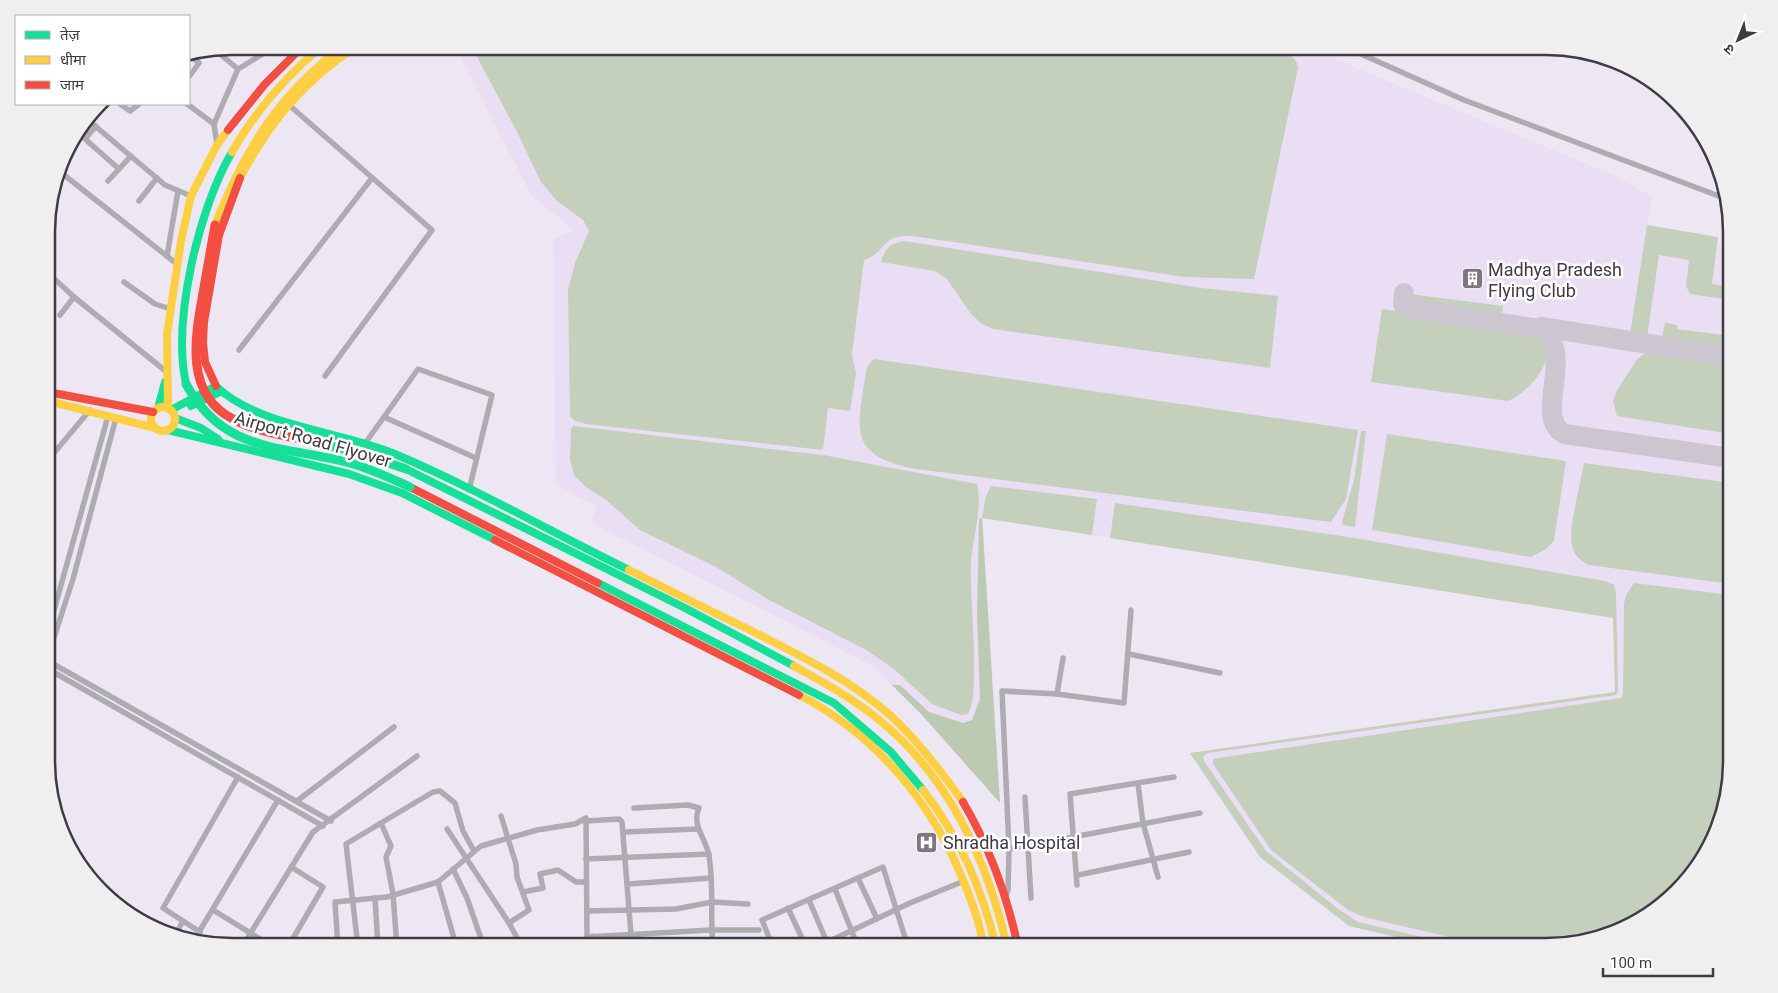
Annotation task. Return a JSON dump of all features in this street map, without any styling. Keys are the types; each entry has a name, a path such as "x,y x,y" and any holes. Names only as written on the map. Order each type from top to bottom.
{"main road":[{"path":"168,430 173,425 166,334 177,264 192,196 217,145 255,95 294,55"},
{"name":"Airport Road Flyover","path":"312,55 281,84 254,116 234,147 210,196 202,219 191,270 181,337 181,358 186,384 194,402 203,414 228,432 260,443 363,467 410,486 439,505"},
{"path":"335,55 318,71 289,105 252,154 240,179 219,235 203,342 206,363 218,389 252,411 366,442 814,663 860,692 896,720 920,744 959,795 980,831 1006,896 1016,938"},
{"path":"318,71 343,55"},
{"name":"Airport Road Flyover","path":"318,71 304,80 260,130 243,158 225,197 210,245 203,283 195,338 197,371 209,399 232,419 258,429 366,454 466,491"},
{"path":"155,428 152,422 168,373"},
{"path":"172,413 218,389"},
{"path":"55,394 91,407 112,417 161,431 168,430 349,474 439,505 834,702 883,743 931,796 955,834 984,902 994,938"},
{"path":"55,402 91,407 156,410 172,413 224,443"},
{"path":"466,491 739,635 830,686 872,715 902,740 928,771 970,838 996,904 1005,938"},
{"path":"439,505 794,691 856,730 903,777 934,816 964,881 982,938"}],"street":[{"path":"221,55 238,68"},
{"path":"217,145 214,124 238,68 260,55"},
{"path":"1363,55 1459,98 1720,196"},
{"path":"190,76 199,63 194,59"},
{"path":"121,105 129,111 138,105"},
{"path":"188,105 214,124"},
{"path":"289,105 432,230 325,376"},
{"path":"92,123 158,178 192,196"},
{"path":"96,126 85,139 119,169"},
{"path":"108,181 131,156"},
{"path":"64,175 177,264"},
{"path":"139,201 158,178"},
{"path":"239,350 372,178"},
{"path":"168,256 178,190"},
{"path":"55,279 168,373"},
{"path":"124,282 155,304 170,309"},
{"path":"60,315 74,297"},
{"path":"366,442 418,369 492,395 466,491"},
{"path":"55,451 91,407"},
{"path":"55,608 112,417"},
{"path":"55,635 73,580 112,417"},
{"path":"384,417 476,458"},
{"path":"1006,896 1008,890 1009,849 1002,690 1057,694 1124,703 1131,610"},
{"path":"1129,654 1220,673"},
{"path":"1057,694 1063,658"},
{"path":"55,665 331,820"},
{"path":"55,673 323,826"},
{"path":"297,801 394,727"},
{"path":"247,938 313,832 418,756"},
{"path":"238,777 163,908 183,921 198,935 278,800"},
{"path":"1077,885 1078,875 1070,794 1174,777"},
{"path":"1138,784 1143,823 1158,877"},
{"path":"357,938 346,844 433,792 440,790 455,803 463,831 474,851"},
{"path":"1025,796 1031,898"},
{"path":"634,808 691,805 699,808 697,814 698,829 709,854 712,938"},
{"path":"1009,849 1200,813"},
{"path":"501,816 509,840 517,877 529,910 509,923"},
{"path":"337,938 335,902 375,898 438,882 481,846 509,840 537,830 575,824 586,818 586,821 621,820 624,832 631,938"},
{"path":"586,821 587,937 711,930 759,930"},
{"path":"382,823 391,846 386,857 393,894 396,938"},
{"path":"446,829 517,938"},
{"path":"624,832 698,829"},
{"path":"1078,875 1189,852"},
{"path":"586,859 709,854"},
{"path":"291,867 323,887 293,938"},
{"path":"769,938 762,920 883,867 905,938"},
{"path":"453,869 467,898 481,938"},
{"path":"523,892 542,888 540,874 558,870 576,882 586,882"},
{"path":"628,884 711,878"},
{"path":"858,878 877,919"},
{"path":"837,938 850,930 964,881"},
{"path":"438,882 454,938"},
{"path":"835,889 854,938"},
{"path":"375,898 377,938"},
{"path":"809,900 825,938"},
{"path":"587,911 676,909 712,902 748,904"},
{"path":"788,908 802,938"},
{"path":"213,910 258,938"},
{"path":"178,930 183,921"}],"shaded area":[{"path":"460,55 1326,55 1613,175 1652,196 1647,225 1718,237 1717,245 1723,246 1723,773 1720,796 1705,840 1687,869 1654,902 1614,925 1581,935 1558,938 1401,938 1349,926 1260,857 1190,753 1615,692 1613,618 983,518 1000,803 922,715 873,666 590,522 597,506 556,485 553,239 574,230 531,195"}],"green space":[{"path":"476,55 1290,55 1295,60 1298,68 1254,279 1185,277 913,236 895,238 889,241 872,257 864,260 852,355 856,373 850,411 828,408 823,450 586,424 575,421 570,416 568,290 575,263 589,231 583,220 557,201 541,182 516,130"},
{"path":"1647,225 1718,237 1712,284 1723,286 1723,299 1690,294 1686,286 1689,260 1659,255 1647,337 1630,334"},
{"path":"904,241 1202,288 1278,296 1270,368 993,329 982,324 971,314 947,279 935,271 881,262 889,247"},
{"path":"1410,294 1503,306 1502,317 1417,305 1410,301"},
{"path":"1382,309 1529,329 1541,336 1546,345 1547,356 1537,378 1518,395 1508,401 1371,382"},
{"path":"1665,323 1677,325 1677,329 1723,335 1723,351 1661,343"},
{"path":"1656,351 1723,361 1723,433 1617,416 1613,401 1617,390 1638,358 1646,353"},
{"path":"874,359 1358,430 1346,499 1331,522 909,468 888,462 874,454 865,445 861,434 861,407 866,371 868,365"},
{"path":"574,426 823,455 977,484 979,503 971,561 974,686 972,703 968,714 961,715 932,704 895,670 868,651 771,601 716,567 640,530 605,499 587,488 574,475 570,459 571,428"},
{"path":"1361,431 1366,431 1355,527 1343,525 1342,522 1354,480"},
{"path":"1387,434 1566,461 1554,541 1546,549 1531,557 1372,530"},
{"path":"1584,463 1723,482 1723,583 1589,565 1580,560 1573,549 1571,537"},
{"path":"991,486 1097,499 1092,535 982,518 986,496"},
{"path":"1115,503 1348,537 1605,581 1614,585 1616,593 1618,692 1616,695 1208,753 1203,756 1204,761 1266,851 1337,908 1358,922 1427,938 1401,938 1349,926 1260,857 1190,753 1615,692 1613,618 1110,538"},
{"path":"982,518 1000,803 922,715 892,685 900,685 929,712 963,723 972,720 980,699 977,614 979,519"},
{"path":"1634,583 1723,594 1723,773 1720,796 1710,829 1687,869 1654,902 1614,925 1581,935 1558,938 1453,938 1364,917 1348,910 1271,850 1213,764 1213,759 1218,758 1621,698 1623,692 1624,603 1626,595"}],"taxiway":[{"path":"1404,293 1403,304 1410,308 1546,330 1553,343 1556,358 1552,415 1556,426 1564,434 1723,457"},
{"path":"1541,327 1723,356"}],"traffic: fast":[{"path":"186,384 183,358 183,329 191,265 209,203 232,152"},
{"path":"158,408 165,382"},
{"path":"186,384 201,407 218,423 237,435 278,449 350,463 410,487"},
{"path":"171,410 216,386 233,399 253,410 276,419 373,446 425,467 629,570"},
{"path":"191,406 220,392"},
{"path":"175,418 201,428 218,439"},
{"path":"168,430 349,474 402,493 495,540"},
{"path":"318,443 356,452 406,469"},
{"path":"406,469 685,608 794,666"},
{"path":"598,583 834,703 891,752 923,790"}],"traffic: slow":[{"path":"232,152 261,108 284,82 312,55"},
{"path":"215,225 238,172 266,125 300,83 332,55"},
{"path":"240,178 263,139 290,104 321,73 344,55"},
{"path":"168,409 167,334 181,241 191,196 217,145 228,130"},
{"path":"55,403 155,428"},
{"path":"163,407 171,411 175,419 171,427 163,431 155,427 151,419 155,411 163,407"},
{"path":"629,570 803,657 857,689 890,715 910,735 963,802"},
{"path":"794,666 868,711 903,741 925,766 945,793 962,822 976,852 989,883 1005,938"},
{"path":"799,695 827,711 853,730 900,775 919,800 937,827 952,856 974,908 982,938"},
{"path":"923,790 959,845 977,884 994,938"}],"traffic: jam":[{"path":"228,130 265,84 294,55"},
{"path":"216,386 205,362 203,343 204,322 219,235 240,178"},
{"path":"215,225 197,328 196,346 200,380 207,395 217,408 243,424 264,431 318,443"},
{"path":"55,393 153,412"},
{"path":"410,487 598,583"},
{"path":"495,540 799,695"},
{"path":"963,802 989,854 1003,890 1016,938"}],"place":[{"name":"Madhya Pradesh Flying Club","path":"1472,279"},
{"name":"Shradha Hospital","path":"927,842"}]}
